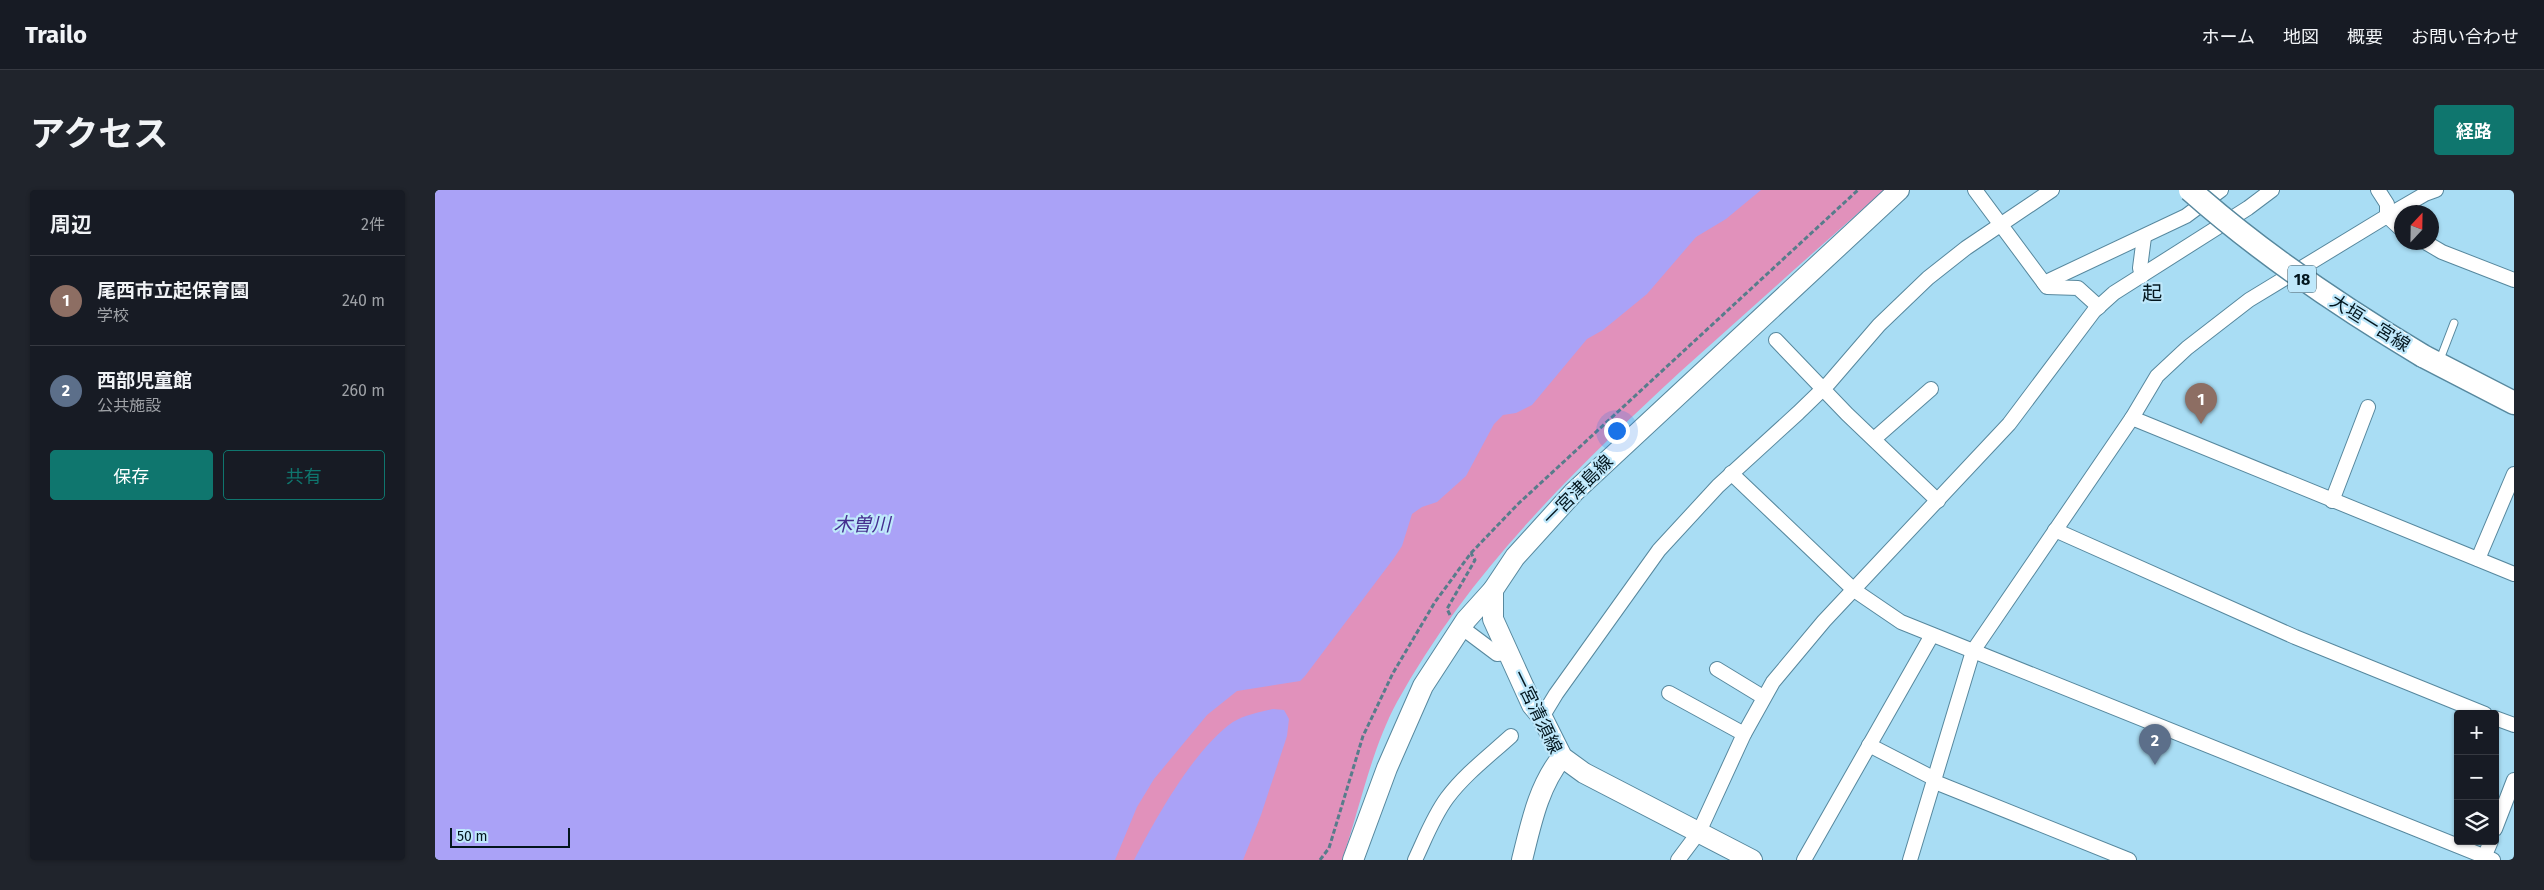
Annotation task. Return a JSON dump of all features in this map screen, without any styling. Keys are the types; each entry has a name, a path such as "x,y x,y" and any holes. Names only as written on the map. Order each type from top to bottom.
{"main road":[{"name":"一宮津島線","path":"1353,860 1387,768 1423,686 1466,620 1493,590 1515,557 1574,492 1899,190"},
{"name":"大垣一宮線","path":"2189,190 2262,250 2319,291 2431,360 2514,403"},
{"name":"一宮清須線","path":"1493,590 1493,619 1532,705 1543,718 1561,756 1542,789 1522,860"},
{"path":"1561,756 1584,773 1752,860"}],"street":[{"path":"1975,190 2047,287 2078,288 2099,307"},
{"path":"1543,718 1556,694 1659,550 1731,473 1824,388 1903,300 1966,248 2000,223 2052,190"},
{"path":"2044,283 2186,216 2221,190"},
{"path":"1678,860 1699,832 1763,697 1796,654 2009,424 2099,307 2114,293 2248,208 2272,190"},
{"path":"2378,190 2387,204 2387,216 2394,222"},
{"path":"1910,860 1973,651 2132,418 2157,376 2187,348 2249,300 2387,216 2436,190"},
{"path":"2142,276 2143,237"},
{"path":"2439,250 2514,280"},
{"path":"1776,340 1937,501"},
{"path":"1874,439 1931,389"},
{"path":"2332,501 2368,407"},
{"path":"2132,418 2514,574"},
{"path":"1731,473 1854,590 1901,622 2487,859 2490,845"},
{"path":"2478,559 2514,474"},
{"path":"2055,530 2295,637 2475,710"},
{"path":"1469,633 1497,654 1508,653"},
{"path":"1804,860 1931,635"},
{"path":"1717,670 1763,697"},
{"path":"1669,693 1744,734"},
{"path":"2499,719 2514,725"},
{"path":"1415,860 1434,818 1447,798 1466,776 1511,736"},
{"path":"1869,746 1935,781 2129,860"},
{"path":"2499,819 2514,780"}],"lane":[{"path":"2431,360 2454,322"}],"path":[{"path":"1320,860 1329,848 1363,736 1393,673 1435,602 1471,554 1518,504 1858,190"},
{"path":"1452,620 1447,609 1475,560 1471,554"}],"shaded area":[{"path":"1748,190 1884,190 1640,409 1562,486 1490,567 1456,610 1425,655 1397,702 1373,759 1342,860 1089,860 1129,785 1442,480 1521,393"}],"water":[{"name":"木曽川","path":"435,190 1761,190 1726,219 1696,237 1647,294 1603,330 1587,339 1532,405 1516,413 1503,415 1494,424 1466,476 1437,502 1422,507 1412,514 1402,546 1394,558 1300,681 1237,691 1207,715 1154,779 1137,807 1115,860 435,860"},
{"path":"1273,709 1284,710 1289,719 1287,736 1261,815 1243,860 1134,860 1177,785 1204,749 1233,722"}],"place":[{"name":"尾西市立起保育園","path":"2201,424"},
{"name":"西部児童館","path":"2155,765"}],"district":[{"name":"起","path":"2152,293"}]}
